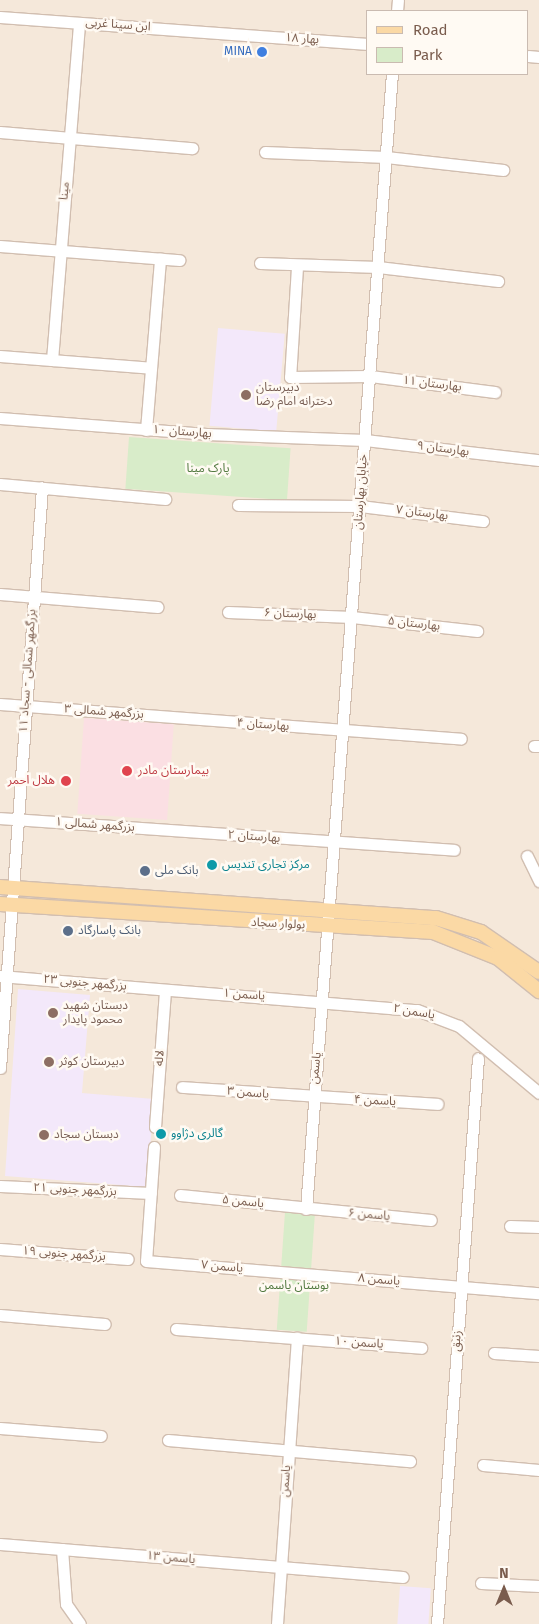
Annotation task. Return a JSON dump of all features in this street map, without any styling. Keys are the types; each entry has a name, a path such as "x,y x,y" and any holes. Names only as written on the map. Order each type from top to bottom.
{"main road":[{"name":"بولوار سجاد","path":"6,887 330,910 460,923 507,946 539,972"},
{"name":"بولوار سجاد","path":"5,905 328,927 433,932 456,938 498,958 539,992"}],"street":[{"name":"ابن سینا غربی","path":"0,17 236,34"},
{"name":"مینا","path":"52,360 79,23"},
{"name":"بهار ۱۸","path":"236,34 366,44"},
{"name":"خیابان بهارستان","path":"328,927 392,75"},
{"path":"0,132 192,148"},
{"path":"265,152 386,157 503,170"},
{"path":"0,246 179,260"},
{"path":"146,430 160,258"},
{"path":"260,263 298,267 378,267 498,281"},
{"name":"بهارستان ۱۱","path":"298,267 290,377 370,376 495,392"},
{"path":"0,356 151,368"},
{"name":"بهارستان ۱۰","path":"0,418 146,430 365,440"},
{"name":"بهارستان ۹","path":"365,440 539,460"},
{"path":"0,484 165,498"},
{"name":"بزرگمهر شمالی - سجاد ۱۱","path":"0,1068 3,977 9,941 5,905 6,887 14,853 42,488"},
{"name":"بهارستان ۷","path":"238,504 360,506 483,521"},
{"path":"0,594 157,607"},
{"name":"بهارستان ۶","path":"228,612 352,617"},
{"name":"بهارستان ۵","path":"352,617 477,631"},
{"name":"بزرگمهر شمالی ۳","path":"0,704 183,718"},
{"name":"بهارستان ۴","path":"183,718 461,739"},
{"name":"بزرگمهر شمالی ۱","path":"0,818 174,832"},
{"name":"بهارستان ۲","path":"174,832 454,850"},
{"path":"527,856 539,881"},
{"name":"یاسمن","path":"306,1209 313,1099 328,927"},
{"name":"بزرگمهر جنوبی ۲۳","path":"3,977 165,990"},
{"name":"یاسمن ۱","path":"165,990 322,1001"},
{"name":"لاله","path":"155,1127 165,990"},
{"name":"یاسمن ۲","path":"322,1001 438,1016 479,1042 539,1092"},
{"name":"زنبق","path":"437,1624 478,1058"},
{"name":"یاسمن ۳","path":"182,1088 313,1099"},
{"name":"یاسمن ۴","path":"313,1099 437,1104"},
{"path":"151,1193 154,1147"},
{"name":"بزرگمهر جنوبی ۲۱","path":"0,1186 151,1193"},
{"name":"یاسمن ۷","path":"151,1193 146,1261 298,1273"},
{"name":"یاسمن ۵","path":"180,1195 306,1209"},
{"name":"یاسمن ۶","path":"306,1209 431,1220"},
{"path":"510,1226 539,1227"},
{"name":"بزرگمهر جنوبی ۱۹","path":"0,1249 128,1259"},
{"name":"یاسمن ۸","path":"298,1273 539,1293"},
{"path":"0,1315 105,1324"},
{"name":"یاسمن ۱۰","path":"176,1329 421,1348"},
{"name":"یاسمن","path":"277,1624 297,1338"},
{"path":"494,1353 539,1356"},
{"path":"0,1428 101,1436"},
{"path":"168,1440 410,1461"},
{"path":"483,1465 539,1470"},
{"name":"یاسمن ۱۳","path":"0,1544 403,1577"},
{"path":"62,1549 66,1604 80,1624"},
{"path":"481,1583 539,1586"}],"shaded area":[{"path":"0,0 539,0 539,1624 0,1624"},
{"name":"دبیرستان دخترانه امام رضا","path":"218,328 285,334 276,431 209,426"},
{"name":"بیمارستان مادر","path":"84,718 174,724 167,820 77,814"},
{"path":"18,989 90,995 82,1093 154,1099 147,1187 5,1176"},
{"path":"400,1586 431,1588 428,1624 397,1624"}],"green space":[{"name":"پارک مینا","path":"129,437 291,448 287,500 125,489"},
{"name":"بوستان یاسمن","path":"285,1212 315,1214 307,1332 277,1330"}],"place":[{"name":"MINA","path":"262,52"},
{"name":"دبیرستان دخترانه امام رضا","path":"246,395"},
{"name":"بیمارستان مادر","path":"127,771"},
{"name":"هلال احمر","path":"66,781"},
{"name":"مرکز تجاری تندیس","path":"212,865"},
{"name":"بانک ملی","path":"145,871"},
{"name":"بانک پاسارگاد","path":"68,931"},
{"name":"دبستان شهید محمود پایدار","path":"53,1013"},
{"name":"دبیرستان کوثر","path":"49,1062"},
{"name":"گالری دژاوو","path":"161,1134"},
{"name":"دبستان سجاد","path":"44,1135"}]}
